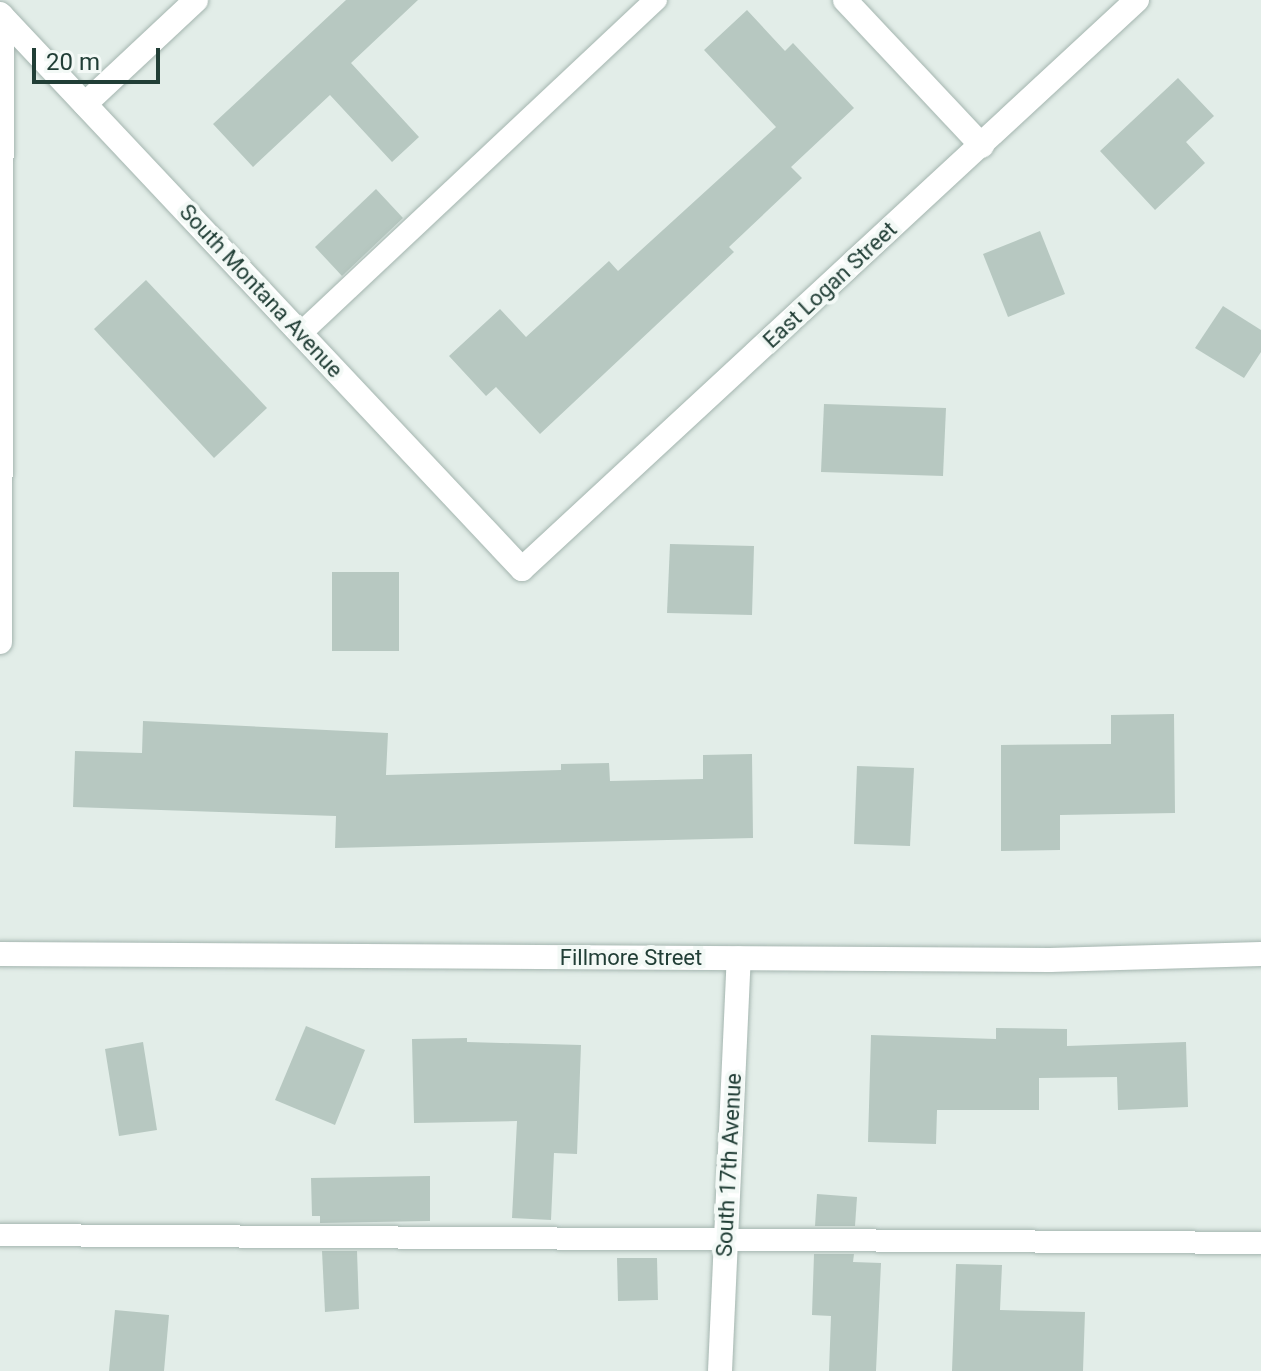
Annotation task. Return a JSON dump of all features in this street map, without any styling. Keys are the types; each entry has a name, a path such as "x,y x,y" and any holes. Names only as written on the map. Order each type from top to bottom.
{"street":[{"path":"85,104 196,0"},
{"path":"845,0 982,146"},
{"name":"East Logan Street","path":"522,569 1137,0"},
{"path":"0,642 1,15"},
{"name":"South Montana Avenue","path":"1,15 522,569"},
{"name":"Fillmore Street","path":"0,954 1050,960 1261,954"},
{"name":"South 17th Avenue","path":"720,1371 739,958"}],"lane":[{"path":"301,333 656,0"},
{"path":"0,1235 1261,1243"}],"building":[{"path":"346,0 418,0 351,63 419,137 392,162 330,95 253,167 213,124"},
{"path":"747,10 785,51 793,43 854,108 791,167 802,178 729,247 734,252 540,434 496,387 486,396 449,356 500,309 526,337 609,261 618,271 776,127 704,50"},
{"path":"1178,78 1214,116 1186,142 1205,163 1155,210 1100,151"},
{"path":"376,189 403,218 342,276 315,247"},
{"path":"1040,231 1065,294 1008,317 983,254"},
{"path":"146,280 267,408 214,458 94,329"},
{"path":"1223,306 1261,330 1261,352 1244,378 1195,348"},
{"path":"824,404 946,408 943,476 821,472"},
{"path":"670,544 754,546 752,615 667,613"},
{"path":"332,572 399,572 399,651 332,651"},
{"path":"1174,714 1175,813 1060,815 1060,850 1001,851 1001,745 1111,744 1111,715"},
{"path":"143,721 388,733 386,775 561,770 561,764 609,763 610,781 703,779 703,755 752,754 753,838 335,848 336,816 73,807 75,751 142,753"},
{"path":"857,766 914,768 910,846 854,844"},
{"path":"306,1026 365,1050 335,1125 275,1100"},
{"path":"996,1028 1067,1029 1067,1046 1186,1042 1188,1107 1118,1110 1117,1077 1039,1078 1039,1110 937,1110 936,1144 868,1142 871,1035 996,1039"},
{"path":"467,1038 467,1042 581,1045 577,1154 554,1153 551,1220 512,1218 517,1121 414,1123 412,1039"},
{"path":"143,1042 157,1130 119,1136 105,1049"},
{"path":"430,1176 430,1221 320,1223 320,1216 312,1216 311,1178"},
{"path":"817,1194 857,1197 855,1226 815,1226"},
{"path":"322,1251 357,1251 359,1309 325,1312"},
{"path":"814,1254 854,1254 853,1262 881,1263 876,1371 829,1371 831,1316 812,1315"},
{"path":"617,1258 657,1258 658,1300 618,1301"},
{"path":"956,1264 1002,1265 1000,1310 1085,1312 1083,1371 952,1371"},
{"path":"115,1310 169,1315 164,1371 109,1371"}]}
